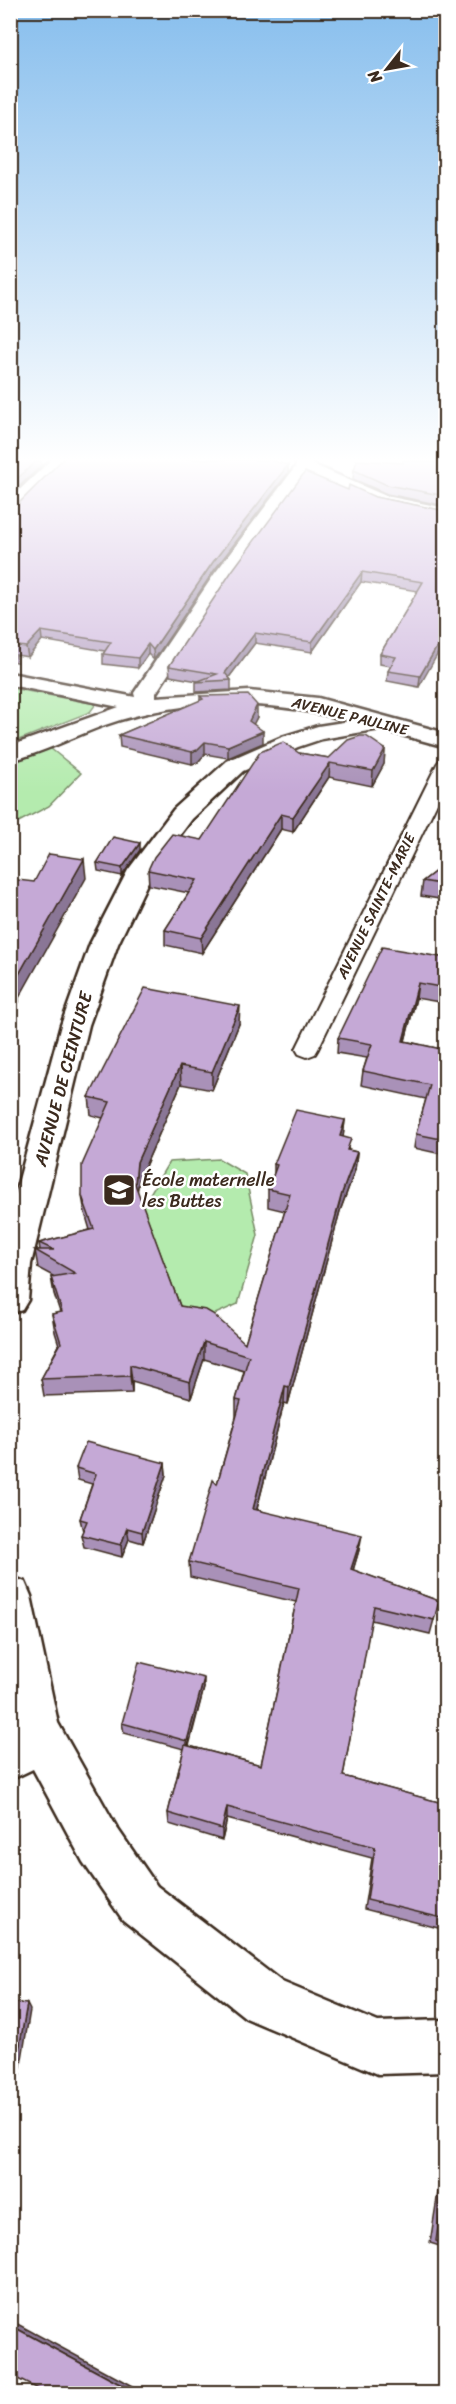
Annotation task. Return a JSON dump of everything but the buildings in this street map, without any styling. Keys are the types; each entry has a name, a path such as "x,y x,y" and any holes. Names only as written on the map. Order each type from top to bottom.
{"street":[{"path":"146,705 145,693 226,569"},
{"path":"10,679 146,705"},
{"name":"AVENUE PAULINE","path":"146,705 199,699 249,697 276,699 318,705 446,740"},
{"path":"10,754 98,720 146,705"},
{"name":"AVENUE DE CEINTURE","path":"10,1300 12,1263 75,1025 104,944 141,870 183,814 235,766 290,742 380,722"},
{"name":"AVENUE SAINTE-MARIE","path":"307,1049 446,764"},
{"path":"10,1596 34,1720 26,1748 140,1902 264,2000 378,2048 446,2046"}],"green space":[{"path":"11,688 96,704 90,712 11,743"},
{"path":"50,748 81,773 49,806 11,826 11,763"},
{"path":"219,1159 245,1174 258,1235 238,1304 213,1315 176,1306 136,1217 169,1162"}],"place":[{"name":"École maternelle les Buttes","path":"119,1190"}]}
